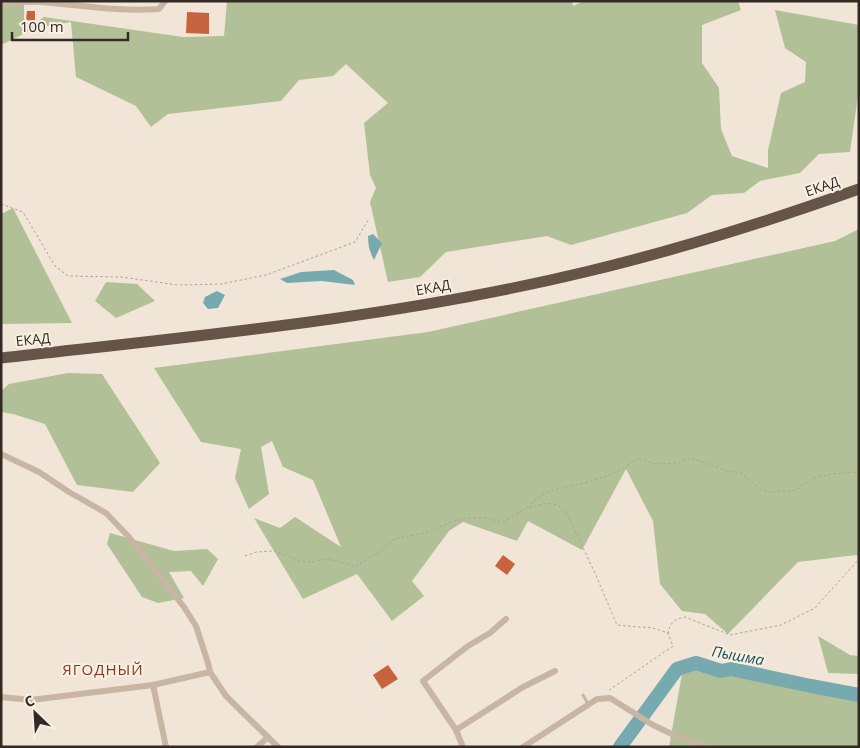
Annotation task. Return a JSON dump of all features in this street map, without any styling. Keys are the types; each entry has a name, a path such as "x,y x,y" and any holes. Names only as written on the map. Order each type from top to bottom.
{"highway":[{"name":"ЕКАД","path":"1,358 319,320 450,300 584,272 675,249 778,217 859,189"}],"street":[{"path":"1,4 37,1 104,9 146,10 159,8 165,1"},
{"path":"1,454 40,472 69,492 106,513 129,537 184,607 196,626 210,672 226,696 278,747"},
{"path":"463,747 456,730 424,681 468,646 490,633 506,619"},
{"path":"456,730 523,687 555,671"},
{"path":"1,697 31,700 153,685 210,672"},
{"path":"153,685 166,747"},
{"path":"524,747 588,704 597,699 610,698 653,725 678,737 707,747"},
{"path":"257,747 268,737"}],"lane":[{"path":"583,695 588,704"}],"path":[{"path":"1,204 23,212 55,266 68,276 122,277 178,285 221,284 266,275 355,242 369,219"},
{"path":"527,508 535,498 549,491 588,482 631,464 637,458 655,464 677,463 692,458 728,471 741,473 760,489 772,492 795,490 814,478 831,474 859,472"},
{"path":"245,556 256,552 274,551 301,561 311,562 327,559 354,567 381,551 394,539 425,533 442,525 469,518 486,518 503,522 527,508 547,503 558,505 568,516 595,573 616,624 653,628 668,635"},
{"path":"597,699 673,646 668,635 671,624 678,618 685,617 730,635 781,625 815,608 859,560"}],"green space":[{"path":"1,1 24,1 24,20 29,27 44,17 183,37 224,36 227,1 572,1 573,6 584,1 738,1 741,10 702,25 702,63 719,88 721,129 732,156 768,168 768,150 781,93 805,82 806,62 785,48 775,10 859,25 859,88 850,152 819,154 800,173 760,181 744,193 712,195 687,213 571,245 547,236 446,252 420,277 388,282 370,202 376,188 370,175 364,123 388,103 346,64 333,76 299,80 281,101 168,114 151,127 136,106 76,77 71,22 36,28 1,45"},
{"path":"13,208 72,323 1,324 1,214"},
{"path":"859,229 859,557 856,555 798,562 728,634 705,614 682,611 660,584 653,521 626,469 582,550 528,521 517,541 463,522 449,531 412,581 424,596 392,621 357,574 303,599 254,518 280,528 295,517 341,547 313,480 283,467 272,441 261,447 269,494 249,509 235,478 241,449 201,442 154,368 428,332 835,241"},
{"path":"106,282 137,284 155,301 116,318 95,301"},
{"path":"68,373 102,374 160,463 133,492 77,485 45,424 1,412 1,391 9,384"},
{"path":"110,533 174,551 207,549 218,559 203,586 191,571 169,572 184,598 158,603 142,597 107,544"},
{"path":"818,636 850,655 859,656 859,674 828,673"},
{"path":"683,668 759,677 859,696 859,747 669,747"}],"water":[{"path":"373,234 382,243 374,260 368,240 368,236"},
{"path":"334,270 353,280 355,285 322,281 287,283 280,279 301,272"},
{"path":"217,291 225,295 218,308 208,309 203,303 205,297"}],"building":[{"path":"27,11 35,11 35,21 26,20"},
{"path":"187,12 209,13 209,34 186,33"},
{"path":"503,555 515,564 507,575 495,566"},
{"path":"388,665 398,679 382,689 373,675"}],"waterway":[{"name":"Пышма","path":"620,747 677,669 696,663 721,671 731,669 859,695"}],"district":[{"name":"ЯГОДНЫЙ","path":"103,669"}]}
